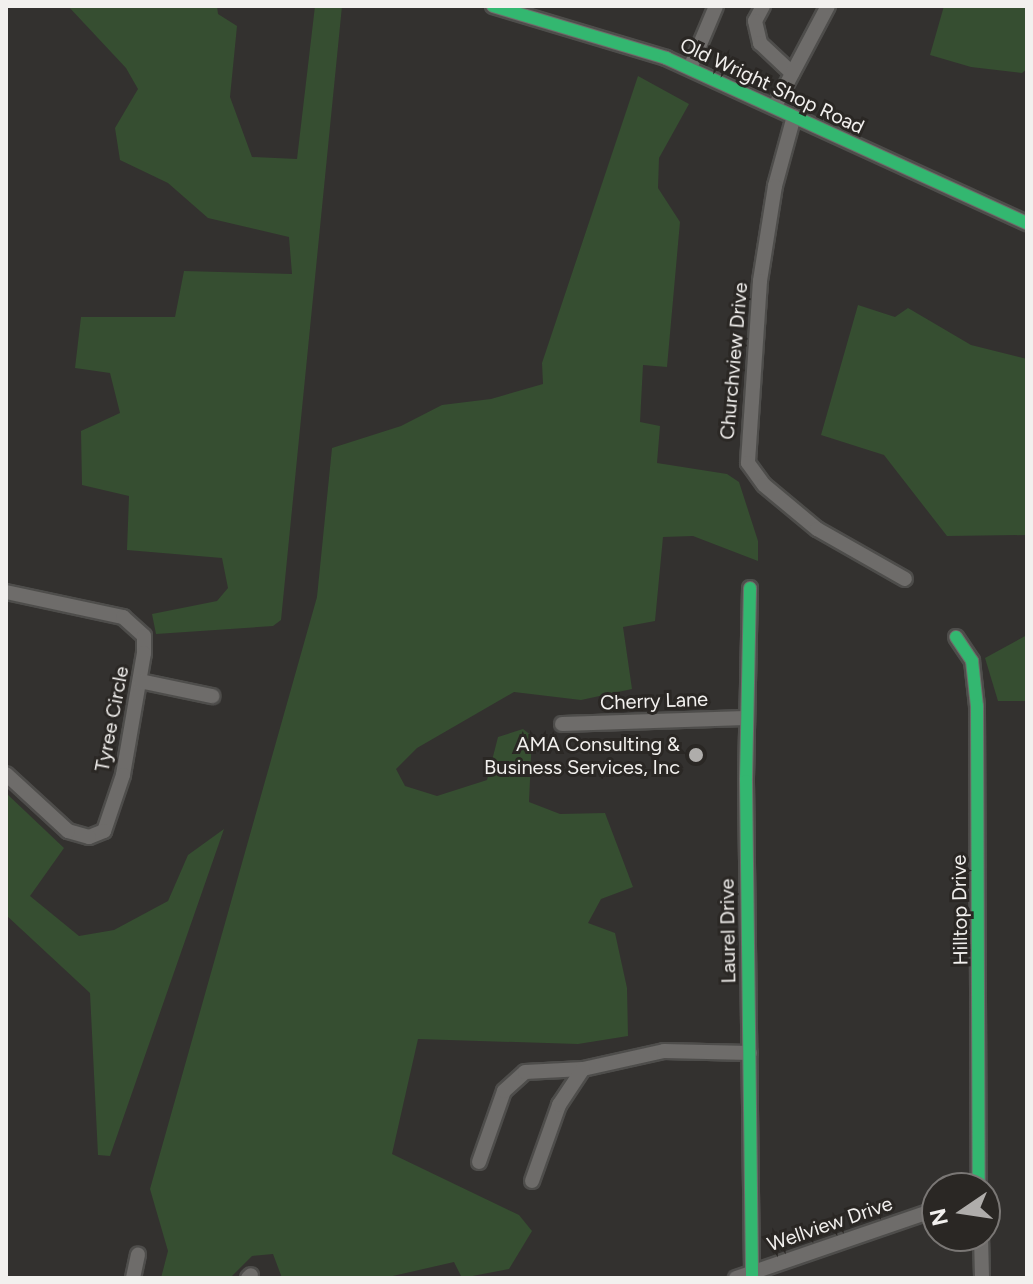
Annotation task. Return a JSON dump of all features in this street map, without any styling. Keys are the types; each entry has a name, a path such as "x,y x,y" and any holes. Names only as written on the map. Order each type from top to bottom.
{"street":[{"name":"Old Wright Shop Road","path":"493,6 690,68 775,106 905,172 1027,223"},
{"path":"690,68 716,6"},
{"path":"763,6 755,21 760,43 792,73"},
{"path":"775,106 828,6"},
{"name":"Churchview Drive","path":"794,116 775,186 760,281 748,463 764,485 817,529 905,579"},
{"name":"Laurel Drive","path":"750,588 746,718 752,1275"},
{"name":"Tyree Circle","path":"6,592 132,622 144,636 140,681 123,775 104,831 89,837 68,831 6,774"},
{"name":"Hilltop Drive","path":"956,637 972,661 976,690 979,1172"},
{"path":"140,681 212,696"},
{"name":"Cherry Lane","path":"562,724 746,718"},
{"path":"479,1162 511,1080 525,1072 583,1069 664,1051 750,1053"},
{"path":"532,1181 559,1105 583,1069"},
{"name":"Wellview Drive","path":"736,1278 921,1215"},
{"path":"981,1252 982,1278"},
{"path":"133,1278 138,1255"}],"green space":[{"path":"68,6 217,6 218,14 237,26 230,97 252,157 297,159 315,6 342,6 281,620 273,626 156,634 152,614 217,601 228,588 222,558 127,550 129,496 82,485 81,431 120,413 110,373 75,368 81,317 175,317 184,271 292,274 289,237 208,218 168,183 120,160 115,128 138,89 126,68"},
{"path":"944,6 1027,6 1027,69 1022,73 971,67 930,55"},
{"path":"638,76 689,104 659,158 658,188 680,222 667,367 643,365 640,422 660,426 657,463 727,474 739,482 758,541 758,561 693,536 663,537 655,621 623,627 632,689 581,700 514,692 417,748 396,769 405,786 437,796 487,780 498,737 523,729 532,736 529,802 560,814 605,813 633,887 601,899 588,923 615,933 627,988 628,1036 578,1044 418,1039 392,1154 519,1215 532,1231 509,1269 462,1278 454,1262 384,1278 282,1278 273,1254 252,1256 230,1278 161,1278 168,1251 150,1189 317,597 332,448 401,426 442,405 491,399 543,384 542,363"},
{"path":"858,305 895,317 908,308 971,345 1027,359 1027,535 947,536 884,455 821,435"},
{"path":"1027,635 1027,701 998,701 985,658"},
{"path":"6,793 64,848 30,896 79,936 114,930 168,901 188,855 224,829 110,1156 98,1155 90,993 6,915"}],"cycle path":[{"path":"493,6 666,58 1027,223"},
{"path":"750,588 746,781 752,1278"},
{"path":"956,637 972,661 977,706 979,1172"}],"place":[{"name":"AMA Consulting & Business Services, Inc","path":"696,755"}]}
